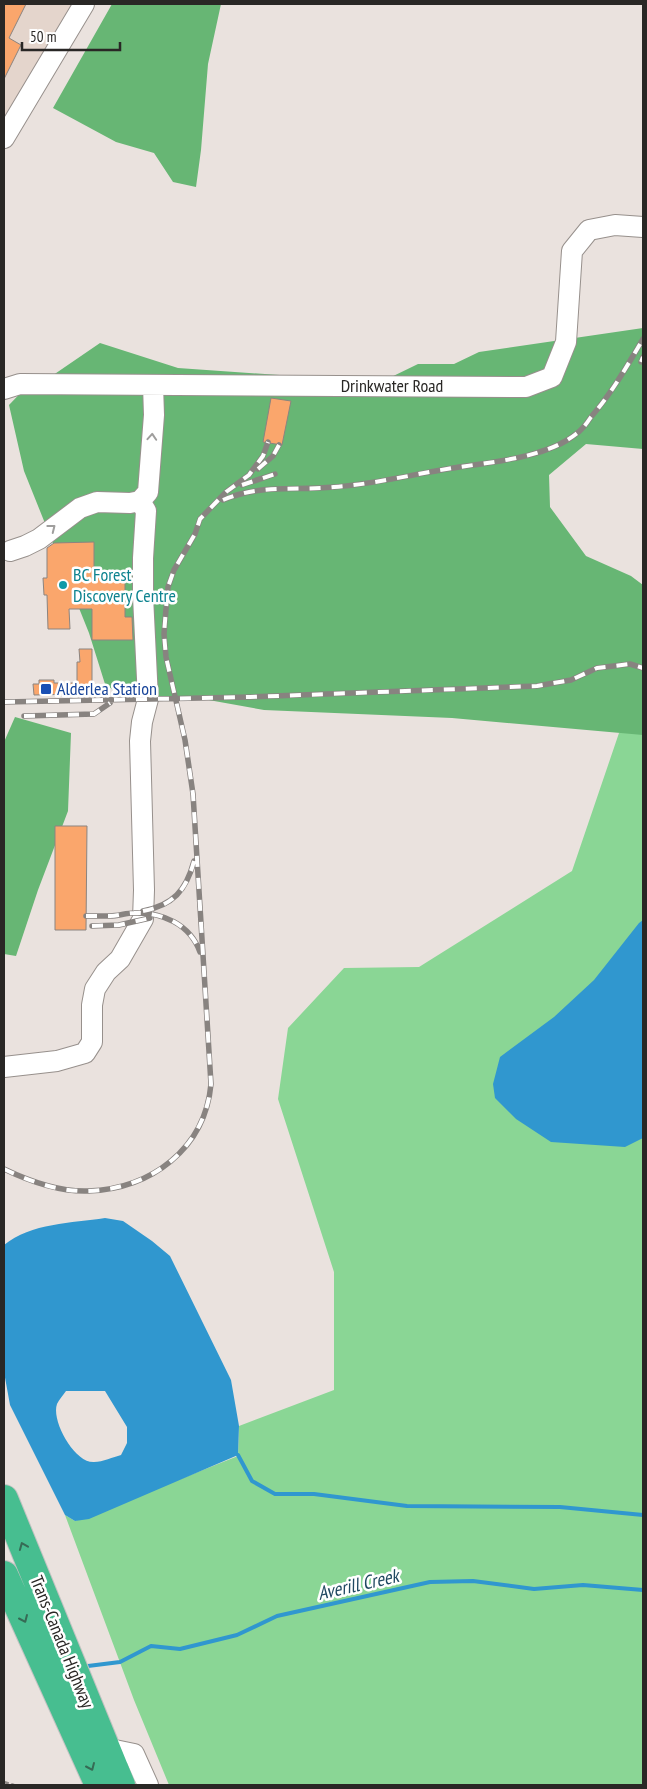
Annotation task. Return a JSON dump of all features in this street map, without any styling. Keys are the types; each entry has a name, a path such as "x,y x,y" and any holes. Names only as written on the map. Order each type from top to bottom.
{"highway":[{"name":"Trans-Canada Highway","path":"4,1499 121,1785"},
{"name":"Trans-Canada Highway","path":"4,1575 99,1785"}],"street":[{"path":"4,138 84,4"},
{"name":"Drinkwater Road","path":"9,383 526,387 552,377 566,342 572,251 590,230 615,225 643,226"},
{"path":"10,551 38,539 80,508 97,502 130,503 140,501 148,492 154,415 153,385"},
{"path":"4,1067 57,1061 85,1053 92,1042 94,1028 92,1005 95,989 106,972 120,959 143,919 144,861 140,741 142,722 148,699 143,596 146,511 140,501"},
{"path":"105,1748 134,1754 148,1785"}],"path":[{"path":"4,1782 14,1785"}],"shaded area":[{"path":"4,4 77,4 4,125"}],"green space":[{"path":"112,4 221,4 208,64 196,187 173,182 154,153 116,142 53,108"},
{"path":"643,328 643,449 586,444 549,475 550,507 586,556 631,576 643,585 643,735 452,718 264,710 203,699 128,701 105,684 89,633 24,471 9,405 32,381 43,382 100,343 178,368 381,382 418,364 454,364 479,352"},
{"path":"15,717 71,733 68,811 38,890 16,956 4,954 4,742"},
{"path":"643,719 643,1785 169,1785 134,1700 65,1515 75,1521 238,1456 239,1426 334,1390 334,1272 278,1099 288,1028 344,968 419,967 572,871 619,733"}],"water":[{"path":"643,920 643,1138 625,1147 551,1142 516,1119 495,1098 493,1084 500,1057 554,1017 594,980"},
{"path":"105,1218 123,1221 170,1256 231,1380 239,1426 238,1455 89,1519 75,1521 65,1515 10,1405 4,1372 4,1245 27,1232 39,1228","holes":["66,1391 105,1391 127,1427 127,1443 121,1455 94,1462 79,1456 66,1439 57,1420 57,1404"]}],"building":[{"path":"4,4 26,4 9,38 21,45 4,79"},
{"path":"271,398 291,401 282,445 263,442"},
{"path":"94,542 94,571 120,571 120,580 125,580 125,617 132,617 133,640 92,640 92,609 69,609 70,629 48,629 47,595 44,595 43,578 47,578 47,548 54,543"},
{"path":"79,649 92,649 92,686 77,686 78,694 34,695 33,684 39,684 39,680 54,680 54,683 77,683 77,662 80,662"},
{"path":"55,826 87,826 86,930 55,930"}],"waterway":[{"name":"Averill Creek","path":"238,1455 252,1481 275,1494 314,1494 407,1506 560,1507 643,1515"},
{"name":"Averill Creek","path":"88,1666 120,1662 151,1646 180,1649 237,1635 277,1616 430,1582 473,1581 534,1589 583,1585 643,1590"}],"railway":[{"path":"223,500 237,495 264,490 349,486 518,458 549,449 564,442 584,426 606,398 643,339"},
{"path":"641,362 643,357"},
{"path":"4,1169 24,1178 66,1190 88,1191 133,1183 171,1161 186,1146 198,1128 207,1107 211,1084 193,794 185,740 166,657 164,634 168,587 174,570 195,534 200,519 226,492 249,475 263,456 268,442"},
{"path":"258,469 273,456 279,445"},
{"path":"242,485 275,474"},
{"path":"4,702 250,697 537,686 571,680 597,668 630,664 643,668"},
{"path":"24,716 94,714 110,703"},
{"path":"143,911 162,905 177,895 187,881 194,861"},
{"path":"86,916 144,913 165,918 182,927 195,942 200,952"},
{"path":"92,926 119,925 150,918"}],"place":[{"name":"BC Forest Discovery Centre","path":"63,585"},
{"name":"Alderlea Station","path":"46,689"}]}
